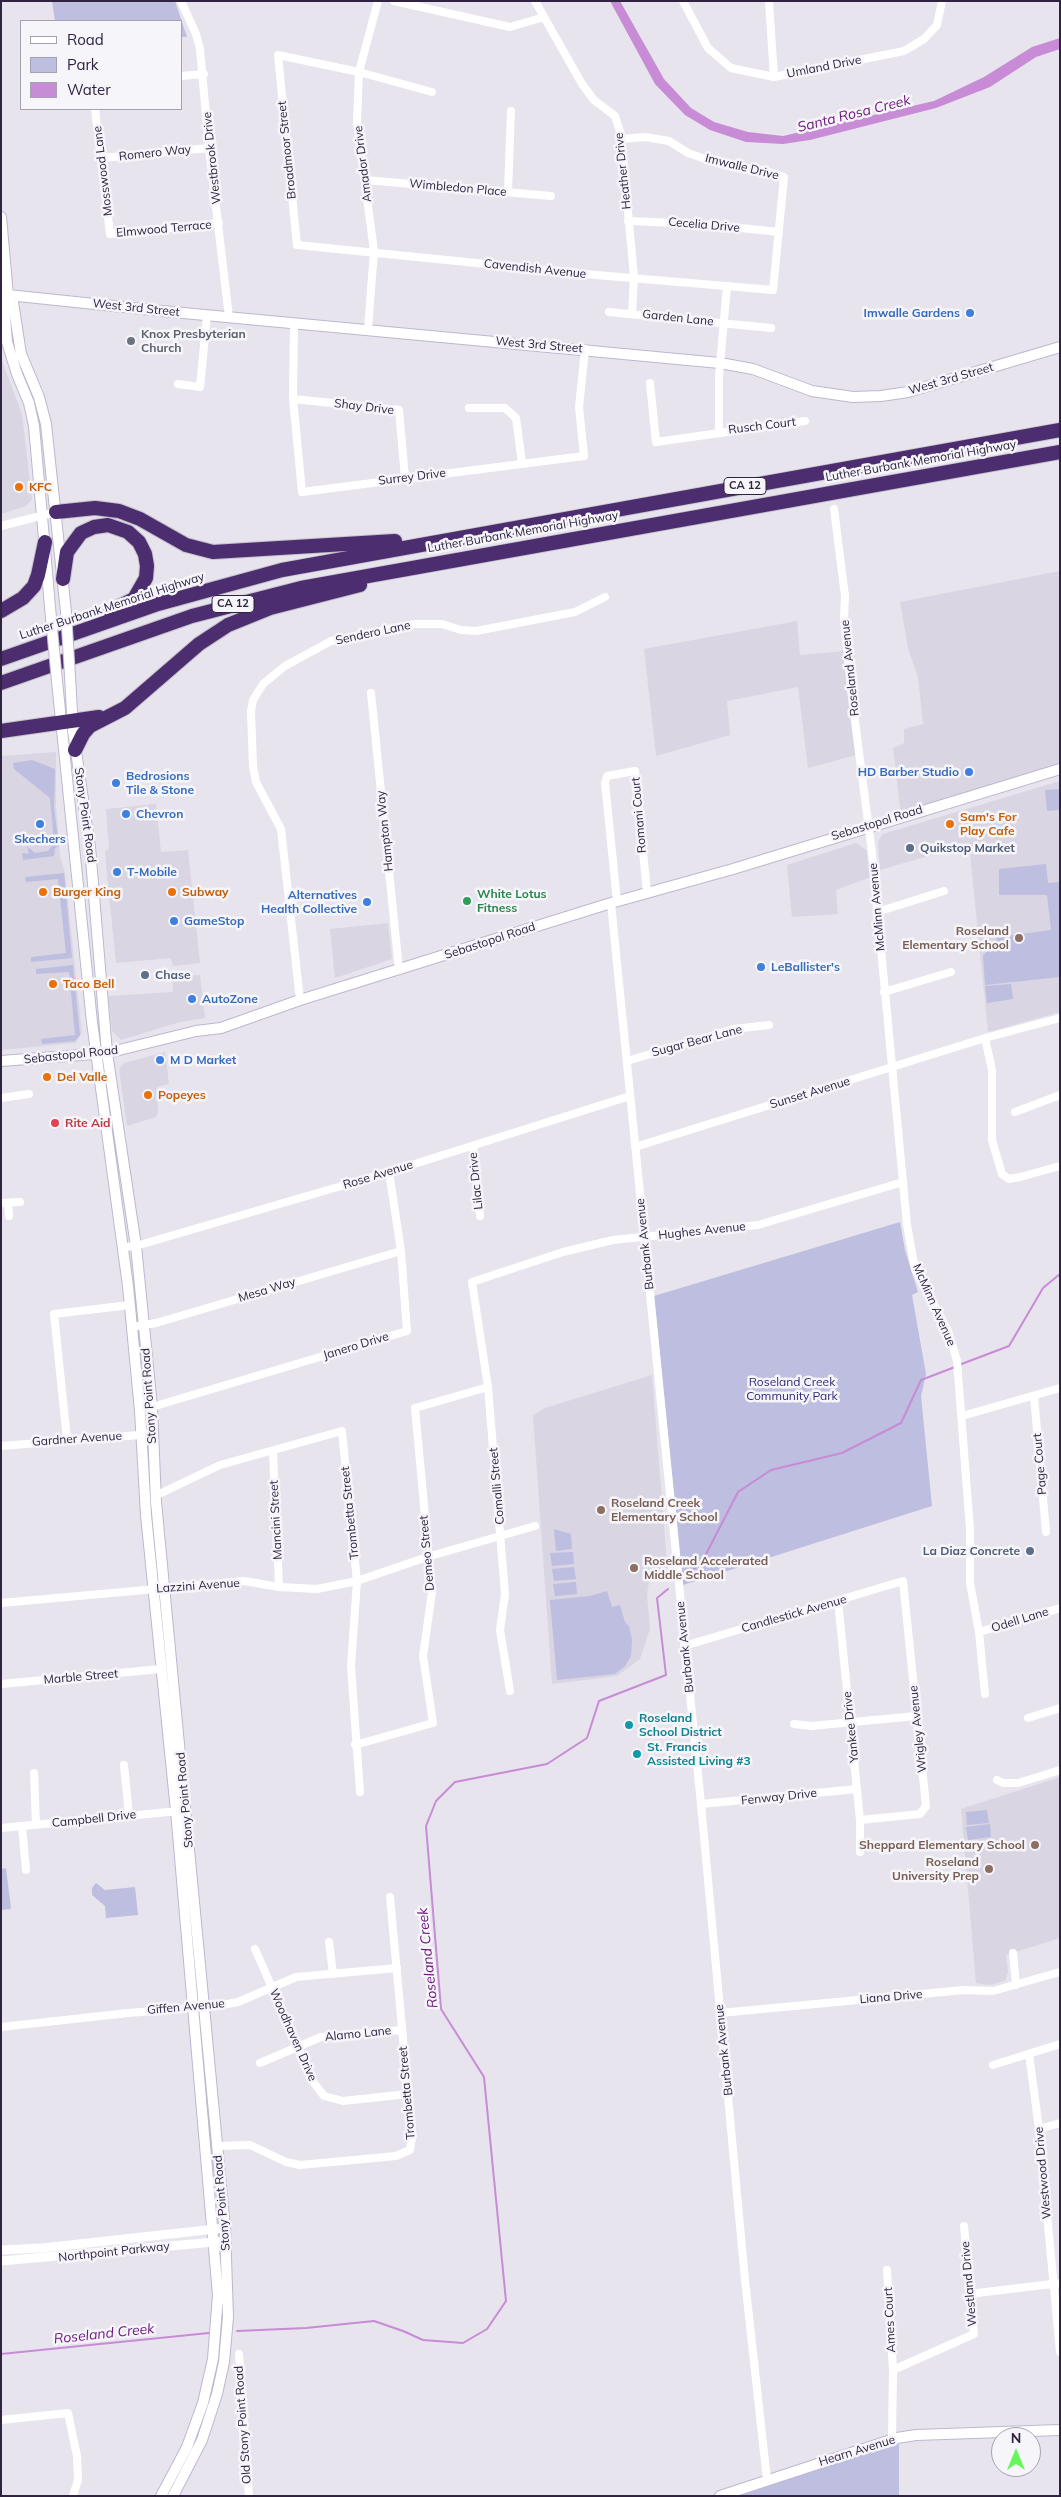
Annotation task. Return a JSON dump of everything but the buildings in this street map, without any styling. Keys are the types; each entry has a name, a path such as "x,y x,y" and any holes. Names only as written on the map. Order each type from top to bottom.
{"highway":[{"name":"Luther Burbank Memorial Highway","path":"3,658 138,610 238,581 325,561 1060,429"},
{"name":"Luther Burbank Memorial Highway","path":"1,683 157,628 237,603 322,583 1060,453"},
{"path":"49,514 95,508 118,511 140,519 186,545 213,552 416,539 451,539"},
{"path":"3,658 50,634 129,603 138,595 146,578 145,554 134,537 122,528 108,525 94,527 81,533 69,547 65,559 63,578"},
{"path":"1,611 20,601 31,590 38,575 45,542"},
{"path":"75,750 83,734 90,726 121,711 199,644 249,615 280,604 473,556"},
{"path":"1,731 67,722 107,714 144,690"}],"main road":[{"name":"Stony Point Road","path":"1,217 4,295 13,302 21,354 45,418 49,514 63,578 70,676 67,722 96,1054 124,1248 142,1434 145,1504 159,1588 181,1811 193,2008 214,2242 218,2307 212,2367 203,2403 187,2447 161,2496"},
{"name":"West 3rd Street","path":"4,295 720,363 753,369 821,393 871,397 908,392 1060,347"},
{"name":"Stony Point Road","path":"49,514 45,542 57,681 75,750 90,848 107,1053 136,1246 152,1407 161,1669 181,1811 205,2007 226,2241 228,2317 224,2362 217,2394 202,2440 173,2496"},
{"name":"Sebastopol Road","path":"1,1062 107,1053 196,1031 221,1028 300,1000 614,902 734,869 869,826 1060,769"},
{"path":"108,1142 116,1147 124,1172"},
{"name":"Hearn Avenue","path":"720,2496 892,2439 916,2435 1060,2430"}],"street":[{"name":"Westbrook Drive","path":"181,1 196,34 204,74 209,148 229,317"},
{"name":"Amador Drive","path":"368,329 374,252 358,123 359,72 378,1"},
{"path":"394,1 510,26 544,17"},
{"name":"Heather Drive","path":"535,1 582,84 594,100 615,116 621,139 634,277"},
{"name":"Umland Drive","path":"683,1 708,48 731,68 774,77 904,51 924,40 937,25 942,1"},
{"path":"768,1 774,77"},
{"name":"Broadmoor Street","path":"296,244 278,55 359,72"},
{"path":"359,72 432,92"},
{"path":"182,76 204,74"},
{"name":"Mosswood Lane","path":"95,110 110,234"},
{"path":"508,192 511,111"},
{"name":"Imwalle Drive","path":"621,139 645,138 669,141 688,153 717,163 763,170 784,177 773,290"},
{"name":"Romero Way","path":"102,158 209,148"},
{"name":"Wimbledon Place","path":"365,180 551,196"},
{"name":"Cecelia Drive","path":"628,221 702,224 779,232"},
{"name":"Elmwood Terrace","path":"110,234 219,223"},
{"name":"Cavendish Avenue","path":"296,244 596,275 773,290"},
{"name":"Garden Lane","path":"632,314 634,277"},
{"name":"Rusch Court","path":"719,431 720,363 727,286"},
{"name":"Garden Lane","path":"609,312 771,328"},
{"path":"178,384 200,387 207,315"},
{"name":"Surrey Drive","path":"294,323 292,399 302,492 584,456 579,407 585,349"},
{"name":"Rusch Court","path":"650,383 656,442 719,431 804,421"},
{"name":"Shay Drive","path":"292,399 399,410 405,478"},
{"path":"469,408 505,408 516,418 522,463"},
{"name":"Roseland Avenue","path":"834,509 845,596 844,618 852,698 869,826"},
{"path":"1,526 49,514"},
{"name":"Sendero Lane","path":"300,1000 281,829 256,782 253,766 250,711 263,684 285,666 331,641 414,624 442,624 461,630 476,631 575,612 605,597"},
{"name":"Hampton Way","path":"371,692 399,970"},
{"name":"Romani Court","path":"614,902 607,776 635,771 647,892"},
{"name":"McMinn Avenue","path":"869,826 907,1226 915,1269 948,1331 957,1361 970,1529 970,1584 979,1632 985,1694"},
{"path":"878,912 944,892"},
{"name":"Burbank Avenue","path":"614,902 630,1096 701,1804 745,2280 767,2480"},
{"path":"884,992 951,972"},
{"name":"Sunset Avenue","path":"635,1147 986,1038 1060,1018"},
{"name":"Sugar Bear Lane","path":"627,1061 734,1029 769,1025"},
{"path":"986,1038 992,1070 992,1140 1002,1174 1010,1179 1020,1178 1060,1166"},
{"path":"1,1098 29,1094"},
{"path":"1015,1112 1060,1095"},
{"name":"Rose Avenue","path":"124,1248 389,1172 630,1096"},
{"name":"Lilac Drive","path":"472,1146 480,1216"},
{"name":"Janero Drive","path":"152,1407 408,1331 401,1250 389,1172"},
{"name":"Hughes Avenue","path":"472,1282 563,1252 613,1240 758,1225 903,1182"},
{"path":"9,1216 5,1203 20,1202"},
{"name":"Mesa Way","path":"132,1327 144,1326 401,1250"},
{"name":"Comalli Street","path":"472,1282 488,1387 505,1594 500,1630 510,1692"},
{"path":"67,1439 54,1314 130,1305"},
{"name":"Demeo Street","path":"356,1744 433,1723 423,1656 432,1592 427,1557 415,1408 488,1387"},
{"path":"962,1416 1060,1388"},
{"name":"Page Court","path":"1034,1396 1046,1532"},
{"name":"Trombetta Street","path":"155,1496 220,1465 273,1452 342,1431 358,1581 352,1666 360,1792"},
{"name":"Gardner Avenue","path":"1,1446 67,1439 152,1434"},
{"name":"Mancini Street","path":"273,1452 279,1588"},
{"name":"Lazzini Avenue","path":"1,1603 244,1582 279,1588 317,1589 358,1581 427,1557 535,1526"},
{"name":"Candlestick Avenue","path":"684,1646 903,1582"},
{"name":"Wrigley Avenue","path":"860,1820 915,1815 925,1811 926,1800 903,1582"},
{"name":"Yankee Drive","path":"838,1601 860,1820 860,1852"},
{"name":"Odell Lane","path":"979,1632 1060,1608"},
{"name":"Marble Street","path":"1,1684 161,1669"},
{"path":"1028,1718 1060,1708"},
{"path":"794,1724 811,1726 916,1716"},
{"path":"124,1765 129,1815"},
{"path":"997,1780 1004,1783 1018,1782 1060,1770"},
{"path":"34,1773 36,1824"},
{"name":"Fenway Drive","path":"701,1804 857,1789"},
{"name":"Campbell Drive","path":"1,1828 181,1811"},
{"path":"22,1826 26,1870"},
{"name":"Trombetta Street","path":"218,2146 250,2145 286,2162 300,2164 402,2155 410,2150 412,2143 390,1897"},
{"path":"329,1942 333,1973"},
{"name":"Woodhaven Drive","path":"255,1949 314,2083 328,2098 342,2102 408,2094"},
{"path":"1013,1953 1016,1984"},
{"name":"Giffen Avenue","path":"1,2026 205,2007 238,2002 296,1977 397,1968"},
{"name":"Liana Drive","path":"720,2013 969,1990 993,1992 1060,1972"},
{"name":"Alamo Lane","path":"260,2063 298,2046 322,2038 402,2030"},
{"path":"993,2065 1060,2044"},
{"name":"Westwood Drive","path":"1029,2054 1056,2284 1060,2352"},
{"path":"1039,2129 1060,2123"},
{"name":"Westland Drive","path":"893,2370 974,2334 964,2226"},
{"name":"Northpoint Parkway","path":"1,2250 225,2228"},
{"name":"Northpoint Parkway","path":"1,2261 226,2241"},
{"name":"Ames Court","path":"887,2270 893,2370"},
{"path":"969,2294 1056,2284"},
{"name":"Old Stony Point Road","path":"238,2354 249,2496"},
{"path":"892,2439 893,2370"},
{"path":"1,2420 68,2413 77,2456 78,2480 73,2496"}],"shaded area":[{"path":"1,358 22,414 32,499 26,506 1,514"},
{"path":"1060,571 1060,767 901,815 893,748 904,743 904,729 923,724 918,677 908,648 900,602"},
{"path":"797,621 800,655 845,651 856,755 808,768 798,687 727,701 730,735 656,756 644,649"},
{"path":"56,752 56,806 60,856 65,873 82,1033 76,1043 1,1050 1,756"},
{"name":"Roseland Elementary School","path":"1060,781 1060,1012 988,1032 969,844 880,870 878,841 883,834"},
{"path":"156,804 161,852 188,850 200,963 173,966 171,958 116,963 105,852 109,848 106,809"},
{"path":"856,843 866,850 871,877 836,890 838,914 792,917 787,865"},
{"path":"388,923 392,959 335,978 330,929"},
{"path":"200,975 205,1018 180,1022 121,1040 112,1031 108,996 173,992 172,977"},
{"path":"165,1052 169,1084 157,1087 158,1112 156,1117 127,1126 119,1069 124,1063"},
{"name":"Roseland Creek Elementary School","path":"652,1375 668,1576 649,1582 647,1594 650,1629 640,1659 617,1676 552,1684 533,1415 545,1408"},
{"name":"Roseland University Prep","path":"1060,1777 1060,1938 1006,1955 1008,1972 1005,1981 989,1985 976,1983 961,1809"}],"green space":[{"path":"52,1 175,1 181,20 55,20"},
{"path":"182,22 187,37 182,37"},
{"path":"32,760 55,769 54,807 59,846 55,848 54,856 23,860 22,853 29,854 27,846 35,853 48,851 54,843 50,798 14,769 13,763"},
{"path":"1060,789 1060,810 1047,811 1045,790"},
{"path":"1046,864 1048,883 1060,882 1060,977 985,985 983,956 998,937 1051,930 1047,895 999,895 999,869"},
{"path":"64,873 72,958 31,962 31,957 66,953 58,879 26,882 25,877"},
{"path":"73,965 80,1035 75,1041 42,1044 41,1039 75,1035 69,972 36,974 36,969"},
{"path":"1011,984 1013,999 987,1003 985,986"},
{"name":"Roseland Creek Community Park","path":"900,1222 905,1250 918,1292 912,1295 926,1374 921,1396 932,1506 683,1585 654,1296"},
{"path":"554,1529 571,1534 572,1549 556,1551"},
{"path":"573,1552 574,1564 552,1566 550,1553"},
{"path":"574,1567 576,1579 554,1581 552,1569"},
{"path":"576,1582 577,1594 555,1596 553,1584"},
{"path":"607,1591 612,1607 620,1605 625,1622 629,1626 632,1640 631,1656 625,1666 615,1674 557,1680 550,1600 590,1596"},
{"path":"987,1810 989,1823 967,1825 966,1812"},
{"path":"990,1824 991,1837 968,1840 966,1827"},
{"path":"6,1868 11,1909 1,1910 1,1869"},
{"path":"96,1883 105,1890 135,1887 138,1915 106,1918 105,1906 92,1895 92,1888"},
{"path":"899,2444 899,2496 739,2496 874,2450"}],"water":[{"path":"610,1 620,1 664,79 691,108 714,122 748,132 783,136 934,101 984,77 1032,47 1060,38 1060,49 1036,57 990,87 936,108 810,140 783,144 746,142 710,130 685,115 655,84"}],"waterway":[{"name":"Roseland Creek","path":"959,1365 1009,1346 1043,1288 1060,1274"},
{"name":"Roseland Creek","path":"686,1575 702,1562 738,1492 771,1470 842,1453 901,1423 921,1380 955,1367"},
{"name":"Roseland Creek","path":"237,2331 306,2328 374,2321 423,2340 463,2343 487,2329 506,2301 484,2077 441,2009 426,1826 436,1801 455,1782 547,1764 587,1738 599,1701 666,1675 657,1598 668,1589"},
{"name":"Roseland Creek","path":"1,2354 209,2333"}],"place":[{"name":"Imwalle Gardens","path":"970,313"},
{"name":"Knox Presbyterian Church","path":"131,341"},
{"name":"KFC","path":"19,487"},
{"name":"HD Barber Studio","path":"969,772"},
{"name":"Bedrosions Tile & Stone","path":"116,783"},
{"name":"Chevron","path":"126,814"},
{"name":"Skechers","path":"40,824"},
{"name":"Sam's For Play Cafe","path":"950,824"},
{"name":"Quikstop Market","path":"910,848"},
{"name":"T-Mobile","path":"117,872"},
{"name":"Burger King","path":"43,892"},
{"name":"Subway","path":"172,892"},
{"name":"White Lotus Fitness","path":"467,901"},
{"name":"Alternatives Health Collective","path":"367,902"},
{"name":"GameStop","path":"174,921"},
{"name":"Roseland Elementary School","path":"1019,938"},
{"name":"LeBallister's","path":"761,967"},
{"name":"Chase","path":"145,975"},
{"name":"Taco Bell","path":"53,984"},
{"name":"AutoZone","path":"192,999"},
{"name":"M D Market","path":"160,1060"},
{"name":"Del Valle","path":"47,1077"},
{"name":"Popeyes","path":"148,1095"},
{"name":"Rite Aid","path":"55,1123"},
{"name":"Roseland Creek Elementary School","path":"601,1510"},
{"name":"La Diaz Concrete","path":"1030,1551"},
{"name":"Roseland Accelerated Middle School","path":"634,1568"},
{"name":"Roseland School District","path":"629,1725"},
{"name":"St. Francis Assisted Living #3","path":"637,1754"},
{"name":"Sheppard Elementary School","path":"1035,1845"},
{"name":"Roseland University Prep","path":"989,1869"}],"water label":[{"name":"Santa Rosa Creek","path":"854,114"}]}
